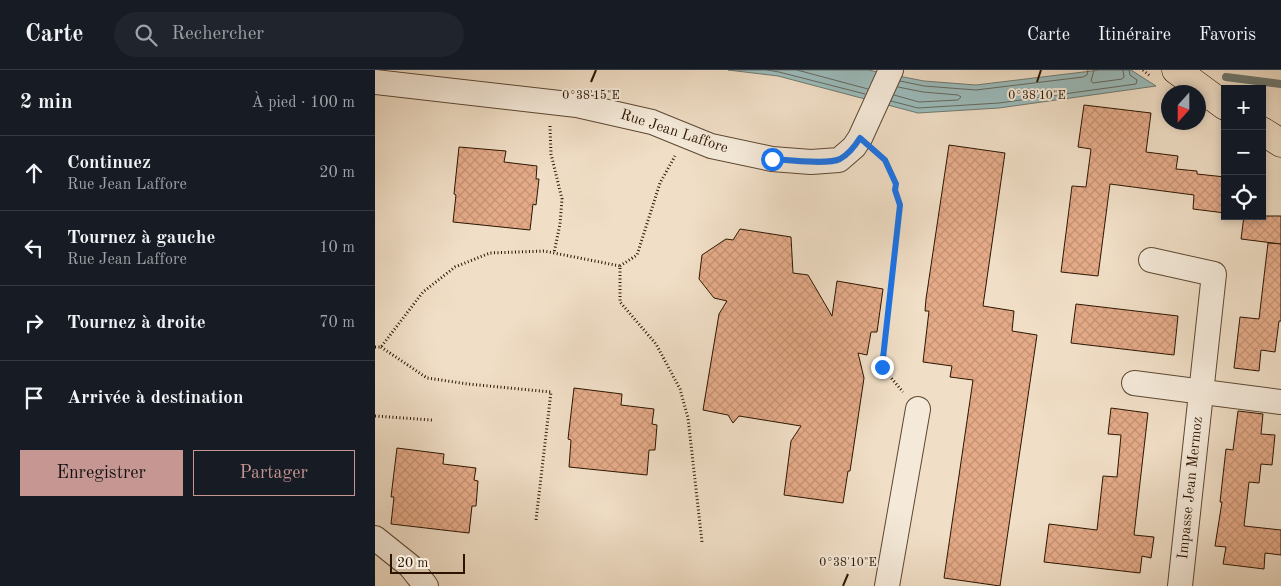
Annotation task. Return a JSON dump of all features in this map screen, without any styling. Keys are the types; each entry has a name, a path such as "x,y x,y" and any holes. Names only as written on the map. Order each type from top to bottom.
{"main road":[{"path":"1176,70 1221,103"},
{"path":"1266,134 1281,143"}],"street":[{"name":"Rue Jean Laffore","path":"375,82 577,105 652,122 711,146 742,154 772,159 811,162 839,160 854,147 860,138 891,70"},
{"name":"Impasse Jean Mermoz","path":"1151,260 1214,274 1180,586"},
{"path":"1134,383 1281,402"},
{"path":"887,586 918,410"},
{"path":"375,538 410,566 427,586"}],"path":[{"path":"550,102 551,154 562,199 560,224 554,253"},
{"path":"381,347 423,292 455,267 491,253 544,251 620,266 637,254 660,183 686,136"},
{"path":"860,138 885,160 896,184 895,190 900,205 882,367 918,410"},
{"path":"620,266 620,302 656,344 680,389 688,418 702,542"},
{"path":"375,347 381,347 427,378 551,392 536,520"},
{"path":"375,416 432,420"}],"water":[{"path":"728,70 868,70 924,81 976,85 1100,70 1131,70 1156,86 999,108 918,113 778,76"}],"building":[{"path":"1084,105 1151,113 1146,152 1178,156 1176,169 1197,171 1197,174 1221,177 1221,212 1193,209 1194,195 1110,184 1098,276 1061,272 1072,186 1086,187 1091,149 1078,147"},
{"path":"949,145 1005,153 983,306 1014,311 1012,331 1037,335 1000,586 944,578 973,380 950,377 952,366 923,362 929,311 925,311 926,299"},
{"path":"459,147 506,151 504,162 537,166 536,179 539,179 536,205 533,204 530,230 453,222"},
{"path":"1266,216 1281,216 1281,244 1241,239 1243,220 1266,220"},
{"path":"740,229 791,237 793,273 808,275 832,316 837,281 883,289 877,332 871,332 867,355 858,353 864,378 850,471 848,471 843,503 784,495 791,441 801,426 739,416 733,423 728,415 703,410 719,314 727,301 714,298 699,279 702,255 726,239 733,240"},
{"path":"1268,243 1281,244 1281,321 1279,321 1275,352 1261,350 1259,371 1234,368 1240,317 1259,319"},
{"path":"1076,304 1178,316 1174,355 1071,343"},
{"path":"574,388 622,394 621,405 654,409 652,424 657,425 655,450 649,450 647,475 569,467 571,440 568,439"},
{"path":"1111,408 1148,413 1134,535 1154,537 1151,558 1142,556 1140,573 1044,562 1049,524 1097,530 1103,476 1117,477 1121,435 1108,434"},
{"path":"1238,411 1263,414 1261,434 1275,435 1272,465 1261,464 1259,483 1249,482 1244,526 1281,530 1281,555 1265,553 1264,569 1223,564 1226,547 1215,546 1222,502 1220,502 1226,449 1233,450"},
{"path":"397,448 444,454 443,464 476,468 474,480 478,481 476,506 472,506 469,533 391,524 394,497 391,497"}],"waterway":[{"path":"1226,77 1281,84"}],"route":[{"path":"772,159 811,162 839,160 854,147 860,138 885,160 896,184 895,190 900,205 882,367"}]}
